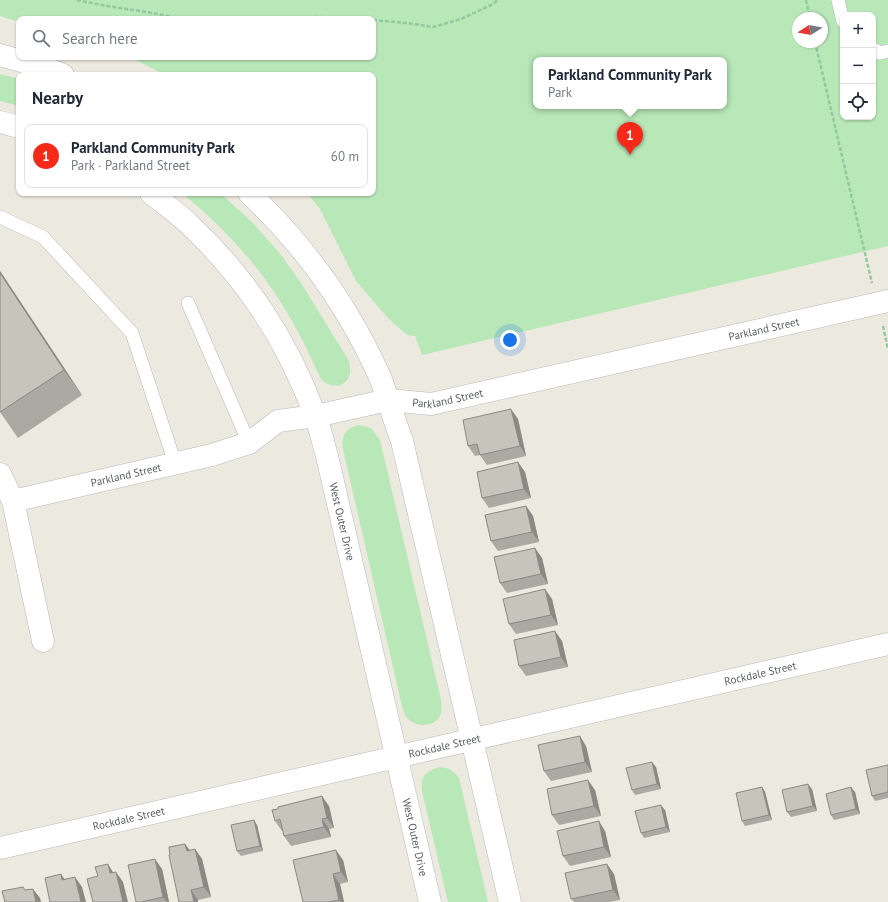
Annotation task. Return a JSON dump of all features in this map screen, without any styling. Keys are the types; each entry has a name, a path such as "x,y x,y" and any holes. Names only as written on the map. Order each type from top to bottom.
{"street":[{"path":"0,55 16,59"},
{"path":"18,60 56,72"},
{"path":"0,122 16,126"},
{"name":"West Outer Drive","path":"155,196 188,222 219,254 248,288 273,326 298,375 316,416 430,902"},
{"path":"253,196 297,243 329,286 360,337 380,376 402,441 510,902"},
{"name":"Parkland Street","path":"13,501 212,455 249,443 278,421 316,416 388,400 431,404 881,303"},
{"path":"0,474 13,501 43,640"},
{"name":"Rockdale Street","path":"0,848 888,644"}],"lane":[{"path":"838,0 841,12"},
{"path":"876,51 880,53 888,51"},
{"path":"0,218 43,236 132,333 175,463"},
{"path":"188,303 249,443"}],"path":[{"path":"77,0 103,6 167,16"},
{"path":"376,20 407,23 433,28 461,19 491,5 498,0"},
{"path":"806,0 809,12"},
{"path":"817,48 881,303 888,349"}],"green space":[{"path":"0,0 888,0 888,246 422,355 415,336 407,335 388,318 356,281 320,209 309,196 376,196 376,72 159,72 136,60 376,60 376,16 16,16 16,21 0,16"},
{"path":"0,74 16,78 16,105 0,101"},
{"path":"186,196 223,196 253,223 281,255 301,283 349,361 350,374 345,382 337,386 328,384 321,379 294,324 273,290 237,245"},
{"path":"359,425 371,428 380,440 441,700 441,713 439,718 430,724 418,724 408,719 404,713 401,702 343,449 345,433 354,426"},
{"path":"440,767 451,770 459,778 488,902 448,902 422,791 422,781 425,775"}],"building":[{"path":"0,273 64,370 0,412"},
{"path":"511,409 520,446 480,455 477,444 468,446 463,420"},
{"path":"518,462 524,489 482,498 477,472"},
{"path":"526,506 532,532 491,541 485,515"},
{"path":"535,548 541,574 500,583 494,557"},
{"path":"545,589 551,615 509,624 503,599"},
{"path":"555,631 561,657 519,666 514,640"},
{"path":"580,736 585,762 544,771 538,745"},
{"path":"652,762 657,784 632,790 626,768"},
{"path":"888,765 888,792 872,796 866,770"},
{"path":"588,780 594,806 552,815 547,789"},
{"path":"808,784 813,806 787,812 782,790"},
{"path":"762,787 769,815 742,821 736,793"},
{"path":"851,787 856,809 831,815 826,794"},
{"path":"322,796 327,818 322,819 324,827 284,836 280,819 275,821 272,810 278,809 278,807"},
{"path":"661,805 666,827 641,833 635,811"},
{"path":"254,820 260,846 237,851 231,825"},
{"path":"599,821 604,847 563,856 557,831"},
{"path":"185,844 187,851 195,849 204,887 191,890 194,902 179,902 169,855 169,847"},
{"path":"336,850 341,872 333,874 339,900 329,902 303,902 293,860"},
{"path":"155,859 163,897 136,902 128,865"},
{"path":"108,864 110,873 116,872 123,902 93,902 87,879 98,876 95,867"},
{"path":"607,864 613,890 571,899 565,873"},
{"path":"61,874 62,880 75,877 81,902 50,902 45,878"},
{"path":"23,887 25,890 33,889 36,902 5,902 2,891"}],"place":[{"name":"Parkland Community Park","path":"630,155"}]}
